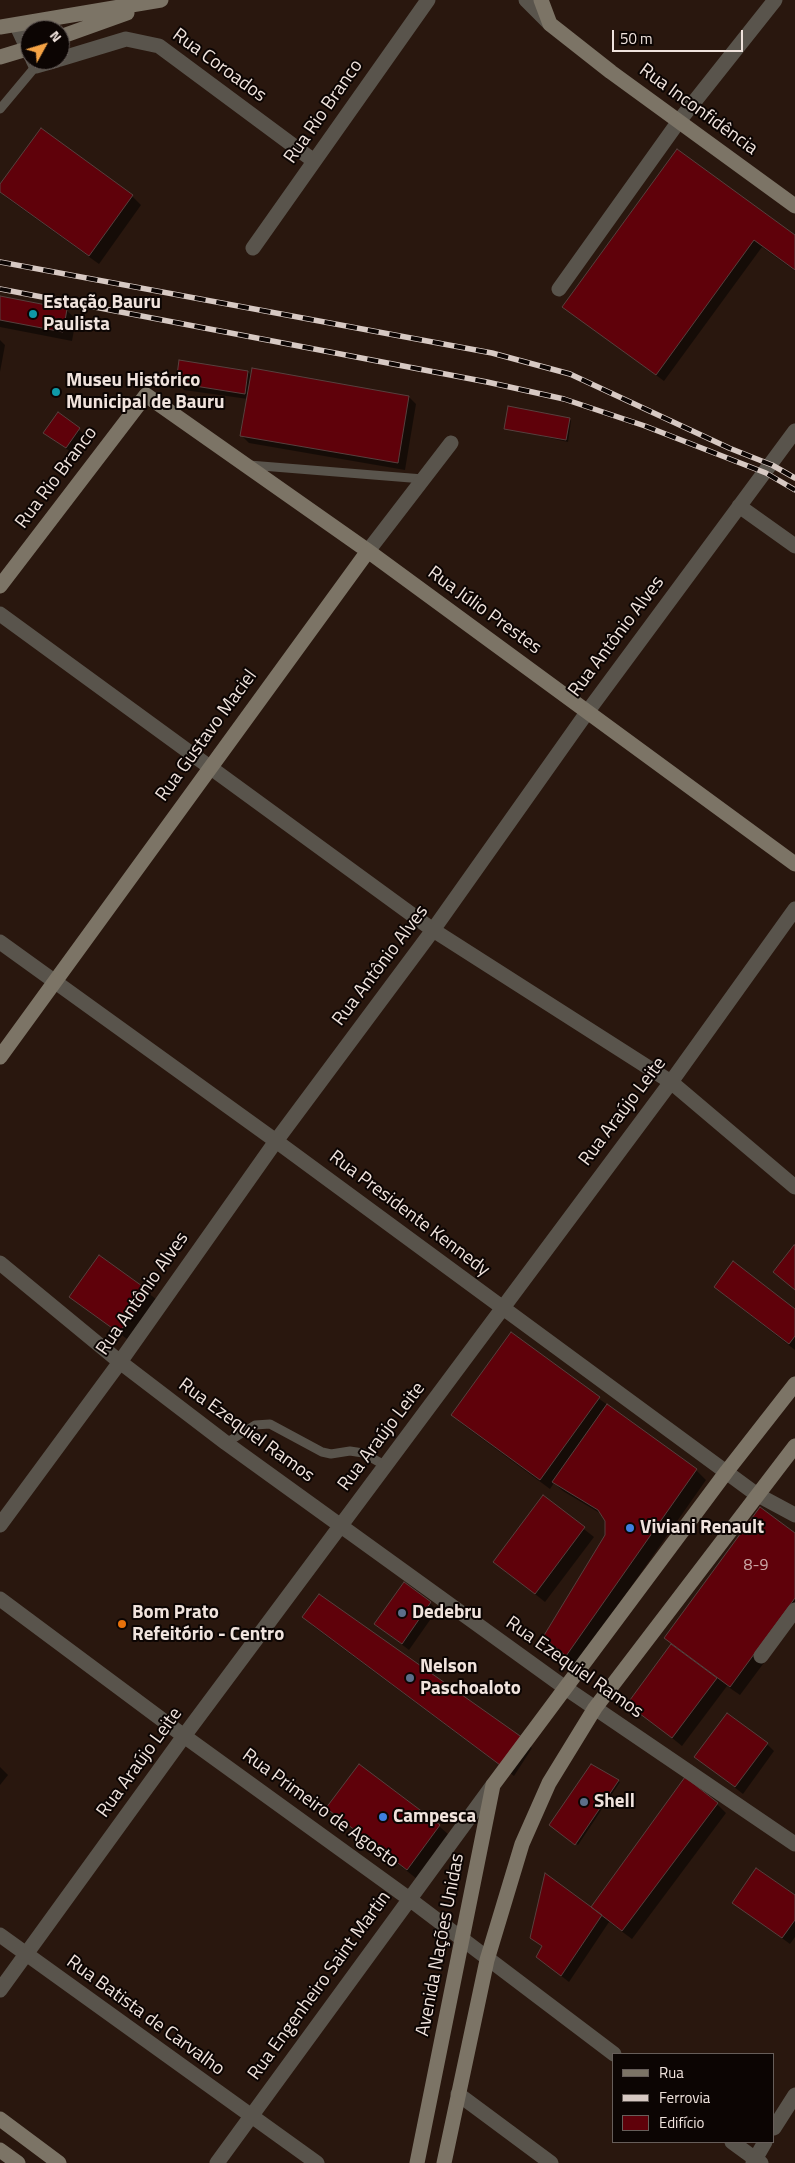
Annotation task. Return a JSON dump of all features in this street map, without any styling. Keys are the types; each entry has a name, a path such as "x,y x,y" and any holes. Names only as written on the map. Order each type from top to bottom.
{"main road":[{"path":"0,27 17,26 163,0"},
{"path":"70,33 163,0"},
{"path":"541,0 550,24"},
{"name":"Rua Inconfidência","path":"550,24 795,206"},
{"path":"0,57 20,56"},
{"name":"Rua Júlio Prestes","path":"146,395 368,551 795,864"},
{"name":"Rua Rio Branco","path":"0,586 146,395"},
{"name":"Rua Gustavo Maciel","path":"0,1057 368,551"},
{"name":"Avenida Nações Unidas","path":"417,2163 493,1785 564,1687 795,1384"},
{"path":"444,2163 487,1960 522,1844 549,1784 595,1708 756,1494 795,1446"},
{"path":"0,2119 59,2163"},
{"path":"0,2150 18,2163"}],"street":[{"name":"Rua Rio Branco","path":"253,248 428,0"},
{"path":"526,0 550,24"},
{"path":"559,289 679,121 775,0"},
{"path":"17,26 20,32"},
{"name":"Rua Coroados","path":"70,56 126,39 159,46 314,161"},
{"name":"Rua Antônio Alves","path":"0,1525 120,1362 276,1141 433,930 588,711 795,431"},
{"name":"Rua Gustavo Maciel","path":"368,551 451,443"},
{"path":"739,506 795,546"},
{"path":"0,614 433,930 671,1082 795,1187"},
{"name":"Rua Araújo Leite","path":"0,1990 184,1736 671,1082 795,909"},
{"name":"Rua Presidente Kennedy","path":"0,942 276,1141 756,1494 795,1515"},
{"name":"Rua Ezequiel Ramos","path":"0,1263 120,1362 226,1443 564,1687 795,1844"},
{"name":"Rua Primeiro de Agosto","path":"0,1599 184,1736 408,1898 463,1939 487,1960 613,2053"},
{"path":"761,1656 795,1610"},
{"name":"Rua Engenheiro Saint Martin","path":"217,2163 408,1898 493,1785"},
{"name":"Rua Batista de Carvalho","path":"0,1935 317,2163"},
{"path":"458,2094 551,2163"},
{"path":"775,2126 795,2095"},
{"path":"733,2143 756,2161 765,2143"}],"lane":[{"path":"0,109 22,70"},
{"path":"248,465 423,479"},
{"path":"226,1443 255,1425 270,1424 322,1452 331,1454 350,1450 363,1453 386,1466"}],"building":[{"path":"41,128 133,195 89,256 0,192 0,184"},
{"path":"677,149 795,235 795,270 754,240 656,375 562,307"},
{"name":"Estação Bauru Paulista","path":"0,296 67,309 63,332 0,320"},
{"path":"179,360 248,371 245,394 176,383"},
{"path":"252,368 409,396 398,463 240,436"},
{"path":"508,406 570,418 566,440 504,429"},
{"path":"58,412 80,428 66,448 43,433"},
{"path":"795,1245 795,1290 773,1272"},
{"path":"99,1255 149,1291 119,1333 69,1297"},
{"path":"733,1261 795,1309 795,1336 789,1344 714,1287"},
{"path":"511,1332 600,1397 540,1480 451,1415"},
{"name":"Viviani Renault","path":"607,1404 697,1469 566,1656 543,1637 605,1535 605,1521 598,1510 552,1482"},
{"path":"543,1495 585,1527 535,1594 493,1562"},
{"path":"760,1507 795,1533 795,1598 730,1687 664,1638"},
{"name":"Dedebru","path":"404,1582 431,1602 402,1644 374,1624"},
{"name":"Nelson Paschoaloto","path":"319,1594 523,1738 504,1768 302,1617"},
{"path":"671,1644 717,1678 672,1738 627,1704"},
{"path":"727,1713 768,1743 735,1787 694,1757"},
{"name":"Campesca","path":"359,1764 440,1825 407,1870 326,1808"},
{"name":"Shell","path":"591,1764 619,1780 575,1845 549,1825"},
{"path":"685,1777 718,1803 622,1931 591,1907"},
{"path":"756,1868 795,1895 795,1920 782,1938 732,1903"},
{"path":"545,1873 602,1915 561,1976 536,1957 542,1946 530,1938"}],"railway":[{"path":"0,262 492,353 570,374 729,448 772,465 795,478"},
{"path":"0,289 487,382 564,399 645,426 766,473 795,490"}],"place":[{"name":"Estação Bauru Paulista","path":"33,314"},
{"name":"Museu Histórico Municipal de Bauru","path":"56,392"},
{"name":"Viviani Renault","path":"630,1528"},
{"name":"Dedebru","path":"402,1613"},
{"name":"Bom Prato Refeitório - Centro","path":"122,1624"},
{"name":"Nelson Paschoaloto","path":"410,1678"},
{"name":"Shell","path":"584,1802"},
{"name":"Campesca","path":"383,1817"}]}
